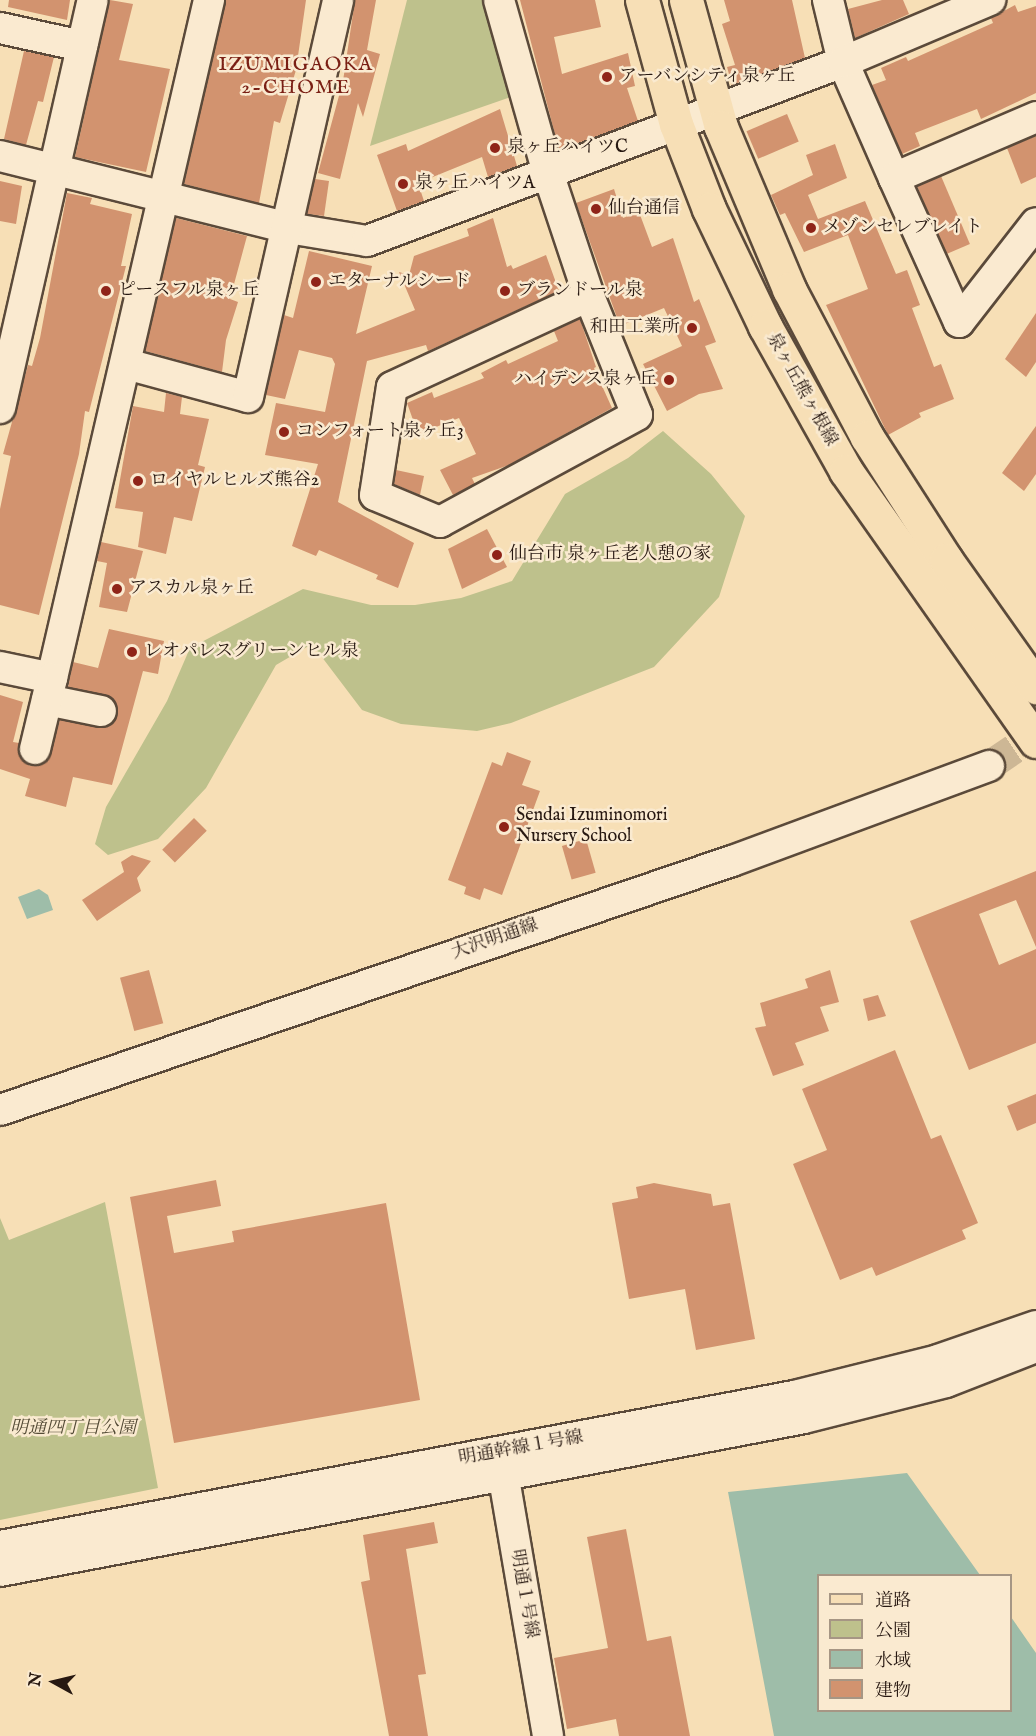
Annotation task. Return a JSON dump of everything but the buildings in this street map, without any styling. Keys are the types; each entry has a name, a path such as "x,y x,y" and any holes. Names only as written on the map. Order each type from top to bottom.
{"main road":[{"name":"泉ヶ丘熊ヶ根線","path":"642,0 676,124 751,298 846,471 1036,741"},
{"name":"泉ヶ丘熊ヶ根線","path":"686,0 714,108 789,289 867,436 946,560 1036,687"}],"street":[{"path":"0,408 56,172 93,0"},
{"path":"35,749 209,0"},
{"path":"126,364 248,397 338,0"},
{"path":"499,0 548,173 589,296 638,415 440,522 375,495 392,387 589,296"},
{"path":"828,0 843,62 959,322 1036,223"},
{"path":"0,156 56,172 288,228 367,241 714,108 843,62 990,0"},
{"path":"0,28 82,46"},
{"path":"894,178 1036,117"},
{"path":"0,668 101,711"},
{"name":"大沢明通線","path":"0,1110 732,861 989,766"},
{"name":"明通幹線１号線","path":"0,1546 501,1464 938,1360 1036,1326"},
{"path":"0,1571 501,1464 804,1419 946,1382 1036,1347"},
{"name":"明通１号線","path":"501,1464 548,1736"}],"green space":[{"path":"407,0 490,0 511,97 370,146"},
{"path":"663,431 711,474 745,516 719,597 654,667 511,723 477,731 401,724 362,710 312,644 276,665 206,788 158,839 108,855 95,844 106,807 167,701 190,648 303,589 371,605 415,605 461,598 512,581 565,494 628,458"},
{"name":"明通四丁目公園","path":"105,1202 158,1488 0,1520 0,1218 9,1240"}],"water":[{"path":"39,889 48,895 53,910 27,919 18,897"},
{"path":"907,1473 979,1574 817,1574 817,1712 1012,1712 1012,1618 1036,1653 1036,1736 774,1736 728,1492"}],"tunnel":[{"path":"989,766 1036,734"}],"place":[{"name":"アーバンシティ泉ヶ丘","path":"607,77"},
{"name":"泉ヶ丘ハイツC","path":"495,148"},
{"name":"泉ヶ丘ハイツA","path":"403,184"},
{"name":"仙台通信","path":"596,209"},
{"name":"メゾンセレブレイト","path":"811,228"},
{"name":"エターナルシード","path":"316,282"},
{"name":"ピースフル泉ヶ丘","path":"106,291"},
{"name":"ブランドール泉","path":"505,291"},
{"name":"和田工業所","path":"692,328"},
{"name":"ハイデンス泉ヶ丘","path":"669,380"},
{"name":"コンフォート泉ヶ丘3","path":"284,432"},
{"name":"ロイヤルヒルズ熊谷2","path":"138,481"},
{"name":"仙台市 泉ヶ丘老人憩の家","path":"497,555"},
{"name":"アスカル泉ヶ丘","path":"117,589"},
{"name":"レオパレスグリーンヒル泉","path":"132,652"},
{"name":"Sendai Izuminomori Nursery School","path":"504,827"}],"district":[{"name":"IZUMIGAOKA 2-CHOME","path":"296,76"}]}
